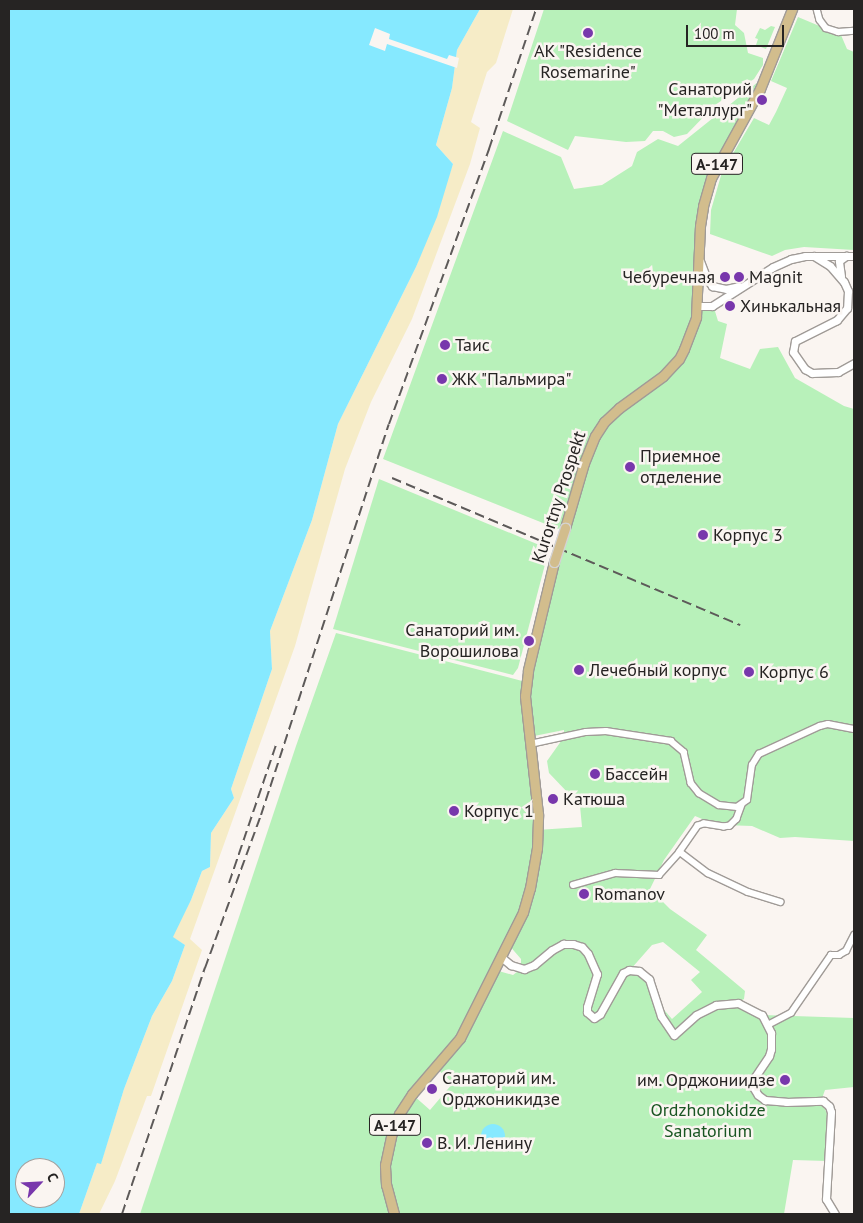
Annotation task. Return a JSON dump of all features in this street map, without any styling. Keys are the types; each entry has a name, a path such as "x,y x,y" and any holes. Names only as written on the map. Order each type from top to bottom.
{"main road":[{"name":"Kurortny Prospekt","path":"394,1214 386,1185 385,1165 392,1133 399,1114 412,1094 460,1038 523,912 536,857 538,814 525,712 528,670 554,562 588,452 604,422 624,403 663,376 675,364 690,336 698,306 702,215 711,178 760,89 792,9"}],"street":[{"path":"817,9 820,20 826,28 838,32 854,30"},
{"path":"698,306 712,306 782,262 798,256 854,256"},
{"path":"814,256 830,266 841,279 848,291 849,301 843,315 800,336 795,341 793,352 804,370 812,373 838,372 854,362"},
{"path":"841,279 839,261 846,256"},
{"path":"700,261 712,286 726,289 745,285"},
{"path":"573,885 600,875 615,873 659,876 680,852 698,826 704,824 724,828 730,826 736,819 749,794 752,765 759,754 820,726 833,724 854,729"},
{"path":"530,744 579,734 606,731 671,741 684,752 692,783 699,793 719,805 730,808 742,805"},
{"path":"680,852 708,873 748,892 780,902"},
{"path":"768,1025 791,1013 831,955 839,955 846,951 854,935"},
{"path":"502,957 511,965 524,969 534,965 552,950 563,944 573,944 582,948 588,954 597,974 587,1012 594,1018 600,1014 623,974 635,970 645,974 649,979 661,1016 674,1035 706,1009 731,1002 749,1006 762,1015 771,1033 771,1049 769,1056 755,1077 754,1087 758,1095 765,1100 786,1102 823,1100 832,1112 826,1200 835,1214"}],"green space":[{"path":"544,9 737,9 735,25 744,33 748,53 763,58 763,65 754,79 715,105 687,134 674,137 663,131 653,131 645,141 626,142 575,136 568,150 507,121"},
{"path":"798,17 841,35 847,49 854,52 854,250 804,247 785,250 772,256 710,234 711,210 722,172 754,118 769,125 787,88 771,81"},
{"path":"771,26 775,27 766,49 756,45 758,39 755,38 760,28 765,30"},
{"path":"763,78 709,174 696,217 693,321 680,354 660,376 607,418 563,525 558,529 383,459 503,131 561,157 574,189 602,185 632,166 637,152 658,139 678,146"},
{"name":"Ordzhonokidze Sanatorium","path":"714,308 718,321 727,324 720,358 750,369 760,349 778,347 795,378 844,406 854,409 854,841 795,837 780,838 752,826 724,825 695,816 664,860 650,889 670,909 707,935 696,950 745,991 744,999 739,1002 763,1015 854,1018 854,1087 825,1090 820,1104 825,1109 831,1124 827,1161 793,1160 784,1214 140,1214 296,746 336,633 526,682 564,541 599,438 617,414 670,373 700,310","holes":["564,730 564,737 547,761 549,773 570,795 579,795 582,827 537,830 529,732 534,736","663,942 700,972 691,980 702,992 672,1019 659,1004 644,974 630,970 652,945","508,944 521,959 521,969 513,975 495,970","435,1067 453,1083 430,1110 413,1095"]},
{"path":"379,479 549,549 518,668 513,675 333,629"}],"sand":[{"path":"480,9 513,9 496,63 487,72 471,122 480,128 470,164 412,319 371,402 345,469 295,646 190,939 202,950 151,1096 147,1096 115,1181 99,1214 79,1214 97,1163 101,1163 124,1089 152,1016 172,981 185,945 172,937 191,900 202,871 210,867 211,833 234,798 231,789 272,669 270,631 312,520 338,424 416,267 453,164 436,145 452,88 457,50"}],"water":[{"path":"9,9 480,9 457,50 452,88 436,145 453,164 437,217 416,267 338,424 312,520 270,631 272,669 231,789 234,798 211,833 210,867 202,871 191,900 173,937 185,945 172,981 152,1016 124,1089 101,1164 97,1163 79,1214 9,1214"},
{"path":"493,1124 498,1125 504,1131 504,1141 498,1147 493,1148 488,1147 482,1141 481,1136 482,1131 488,1125"}],"pier":[{"path":"375,28 390,34 389,39 447,59 449,55 459,58 457,68 387,44 385,51 369,45"}],"railway":[{"path":"122,1214 205,968 261,815 389,424 489,149 536,9"},
{"path":"392,478 740,625"},
{"path":"229,883 276,745"}],"place":[{"name":"АК \"Residence Rosemarine\"","path":"588,33"},
{"name":"Санаторий \"Металлург\"","path":"762,100"},
{"name":"Чебуречная","path":"725,277"},
{"name":"Magnit","path":"739,277"},
{"name":"Хинькальная","path":"730,306"},
{"name":"Таис","path":"445,345"},
{"name":"ЖК \"Пальмира\"","path":"442,379"},
{"name":"Приемное отделение","path":"630,467"},
{"name":"Корпус 3","path":"703,535"},
{"name":"Санаторий им. Ворошилова","path":"529,641"},
{"name":"Лечебный корпус","path":"579,670"},
{"name":"Корпус 6","path":"749,672"},
{"name":"Бассейн","path":"595,774"},
{"name":"Катюша","path":"553,799"},
{"name":"Корпус 1","path":"454,811"},
{"name":"Romanov","path":"584,894"},
{"name":"им. Орджониидзе","path":"785,1080"},
{"name":"Санаторий им. Орджоникидзе","path":"432,1089"},
{"name":"В. И. Ленину","path":"427,1143"}]}
